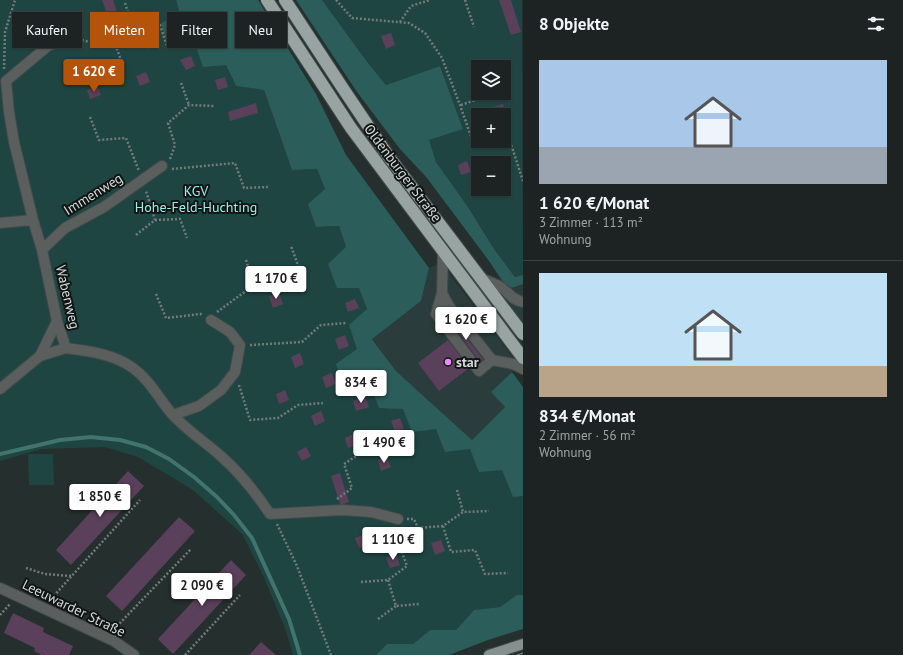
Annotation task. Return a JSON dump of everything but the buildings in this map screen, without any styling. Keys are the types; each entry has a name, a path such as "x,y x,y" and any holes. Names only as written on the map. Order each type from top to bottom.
{"highway":[{"name":"Oldenburger Straße","path":"267,0 351,128 523,358"},
{"name":"Oldenburger Straße","path":"285,0 389,157 523,334"}],"main road":[{"path":"488,655 523,644"}],"street":[{"path":"6,81 46,48"},
{"name":"Wabenweg","path":"6,81 14,142 42,250 57,321 66,348 92,351 114,358 133,368 150,385 172,415 223,458 250,485 270,514"},
{"name":"Immenweg","path":"42,250 65,228 104,206 162,166"},
{"path":"0,223 33,220"},
{"path":"443,252 442,293 436,314 479,371 492,360"},
{"path":"481,278 500,286 509,296 523,302"},
{"path":"442,293 450,306 492,360 513,364 523,369"},
{"path":"172,415 199,406 221,390 235,372 240,346 230,332 211,320"},
{"path":"40,356 57,321"},
{"path":"0,389 40,356 66,348"},
{"path":"270,514 337,510 371,512 398,519"},
{"name":"Leeuwarder Straße","path":"0,588 44,607 110,639 134,655"}],"path":[{"path":"6,81 3,66 5,32 14,0"},
{"path":"336,0 352,18 408,23 425,33 442,58 471,136"},
{"path":"400,22 411,6 430,0"},
{"path":"465,0 474,27"},
{"path":"125,3 128,12"},
{"path":"159,25 167,43"},
{"path":"116,48 122,64"},
{"path":"181,83 189,105"},
{"path":"460,105 475,100"},
{"path":"162,166 170,160 175,145 168,122 189,105 214,106"},
{"path":"90,117 99,140 126,138 155,220"},
{"path":"511,145 523,181"},
{"path":"162,166 173,169 235,163 244,188 268,187"},
{"path":"136,235 155,220 180,219 187,238"},
{"path":"156,294 166,318 201,314 211,320 217,311 254,285 280,282 299,268 291,246"},
{"path":"246,260 254,285"},
{"path":"240,346 302,342 321,325 346,323"},
{"path":"235,372 250,420 278,418 298,405 323,403"},
{"path":"337,510 334,502 352,488 344,464 367,449 390,448"},
{"path":"457,490 464,512"},
{"path":"44,607 140,500"},
{"path":"361,582 388,580 407,566 398,541 398,519 414,519 418,528 443,526 464,512 489,512"},
{"path":"270,514 297,566 331,655"},
{"path":"443,526 451,552 476,550 485,574 508,573"},
{"path":"110,639 118,625 191,548"},
{"path":"26,568 45,574 72,576"},
{"path":"388,580 396,606"},
{"path":"185,655 240,595"},
{"path":"378,619 396,606 418,604"}],"shaded area":[{"path":"176,0 258,0 265,12 235,12 235,48 287,47 316,94 346,155 429,268 421,301 372,339 396,371 472,440 505,407 491,392 512,372 523,387 523,496 513,497 502,470 479,472 470,449 445,452 436,429 412,432 403,409 379,408 371,387 344,388 336,364 357,349 349,325 367,309 359,288 337,288 328,264 346,247 339,226 316,227 308,204 325,189 317,169 292,170 264,90 236,86 226,65 203,67 197,48 227,48 227,12 176,12 179,10"},
{"path":"296,0 322,0 386,85 440,66 463,129 429,140 436,162 468,207 494,249 515,277 523,275 523,284 512,288 505,285 489,261 427,178 400,149 357,92"},
{"path":"167,19 167,41 161,24"},
{"path":"441,263 515,360 512,372 492,392 505,407 472,440 396,371 372,338 421,301 429,268"},
{"path":"523,284 523,324 500,294 505,285 512,288"},
{"path":"517,595 523,595 523,629 488,640 449,655 376,655 387,644 413,644 430,630 456,630 474,610 500,607"}],"green space":[{"name":"KGV Hohe-Feld-Huchting","path":"0,0 176,0 181,12 167,12 167,48 202,48 226,65 236,86 264,90 292,170 317,169 325,189 316,227 339,226 367,309 371,387 403,409 502,470 513,496 523,496 523,595 517,595 500,607 474,610 456,630 430,630 413,644 387,644 376,655 293,655 286,631 263,575 242,534 193,490 138,457 105,447 41,449 0,461"},
{"path":"322,0 522,0 523,275 515,277 494,249 468,207 436,162 428,140 463,129 440,66 386,85"},
{"path":"28,454 53,454 54,485 29,485"}],"waterway":[{"path":"0,454 60,440 91,437 120,440 146,447 169,459 194,477 217,497 234,515 252,538 289,619 300,655"}],"tram line":[{"path":"517,655 523,653"}],"place":[{"name":"star","path":"448,362"}]}
